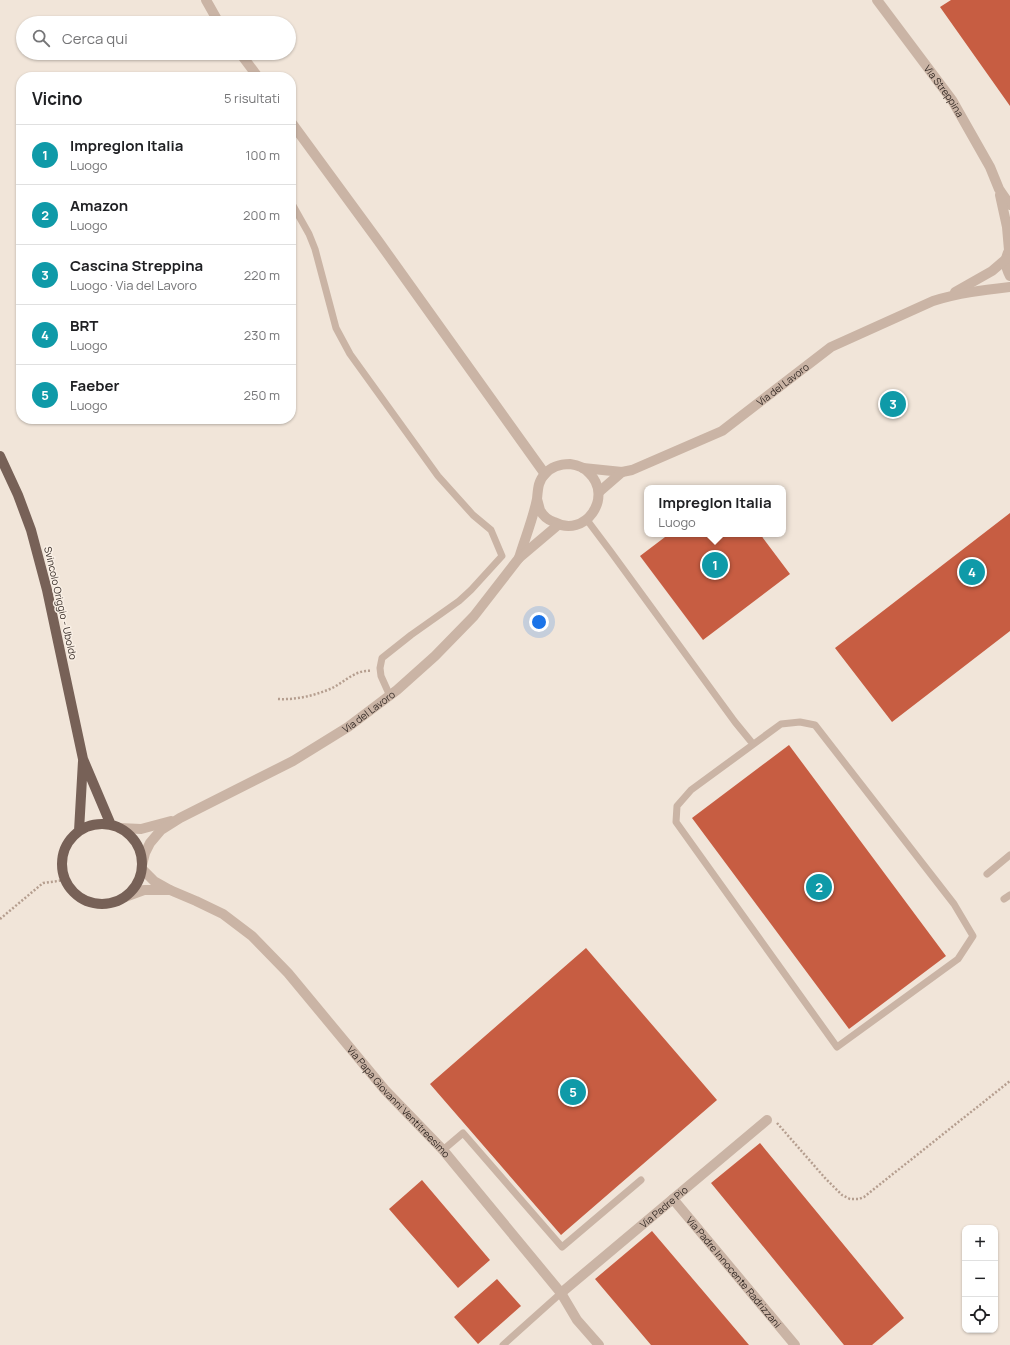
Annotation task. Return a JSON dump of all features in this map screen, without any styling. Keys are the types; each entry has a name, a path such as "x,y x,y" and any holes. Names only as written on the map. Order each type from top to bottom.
{"main road":[{"name":"Svincolo Origgio - Uboldo","path":"0,456 18,495 33,538 47,590 83,759 115,826"},
{"name":"Svincolo Origgio - Uboldo","path":"79,831 83,759"},
{"path":"98,824 115,826 134,839 138,847 142,867 138,883 125,897 111,903 95,904 74,893 65,880 62,868 63,856 67,844 79,831 84,828 98,824"}],"street":[{"path":"206,0 215,16"},
{"name":"Via Streppina","path":"877,0 952,100 990,167 999,189 1007,227 1008,253"},
{"path":"245,60 254,72"},
{"path":"296,129 384,248 545,474"},
{"name":"Via Streppina","path":"999,189 1010,205"},
{"path":"1008,253 1006,268 1010,276"},
{"name":"Via del Lavoro","path":"518,560 537,499 538,486 545,474 554,467 565,464 576,465 583,468 622,472 632,470 722,431 831,347 944,297 974,282 992,271 1008,253"},
{"name":"Via del Lavoro","path":"944,297 1010,287"},
{"path":"537,499 540,510 548,519 558,525 576,525 586,520 594,512 598,502 599,492 596,481 589,472 583,468"},
{"name":"Via del Lavoro","path":"599,492 622,472"},
{"name":"Via del Lavoro","path":"142,867 145,852 161,830 180,818 293,761 348,727 390,696 435,656 474,616 518,560 558,525"},
{"name":"Via del Lavoro","path":"115,826 141,829 180,818"},
{"name":"Via Papa Giovanni Ventitreesimo","path":"142,867 154,881 170,890 223,914 252,936 288,973 385,1090 443,1150 561,1293 577,1320 599,1345"},
{"name":"Via Papa Giovanni Ventitreesimo","path":"125,897 144,890 170,890"},
{"name":"Via Padre Pio","path":"561,1293 768,1120"},
{"name":"Via Padre Innocente Radrizzani","path":"673,1199 795,1345"}],"lane":[{"path":"296,211 309,234 315,249 336,328 350,354 438,476 473,515 491,530 502,556"},
{"path":"586,520 735,722 753,744"},
{"path":"502,556 518,560"},
{"path":"390,696 381,676 380,668 382,658 463,597 483,579 502,556"},
{"path":"800,722 815,725 954,904 974,936 958,959 838,1047 676,822 677,806 691,790 753,744 781,724 800,722"},
{"path":"987,874 1010,855"},
{"path":"443,1150 463,1133 562,1247 641,1180"},
{"path":"503,1345 561,1293"}],"path":[{"path":"278,699 291,699 320,693 331,689 361,671 373,671 381,676"},
{"path":"0,919 43,883 65,880"},
{"path":"768,1120 774,1121 780,1125 842,1195 850,1199 859,1199 864,1197 1010,1081"}],"building":[{"path":"951,0 1010,0 1010,106 940,7"},
{"path":"1010,513 1010,631 892,722 835,648"},
{"path":"665,537 762,537 790,574 703,640 640,556"},
{"path":"789,745 946,956 849,1029 692,818"},
{"path":"586,948 717,1100 561,1235 430,1084"},
{"path":"760,1143 904,1318 872,1345 844,1345 711,1183"},
{"path":"422,1180 490,1260 458,1288 389,1209"},
{"path":"652,1231 749,1345 651,1345 595,1279"},
{"path":"497,1279 521,1306 478,1344 454,1317"}],"place":[{"name":"Cascina Streppina","path":"893,404"},
{"name":"Impreglon Italia","path":"715,565"},
{"name":"BRT","path":"972,572"},
{"name":"Amazon","path":"819,887"},
{"name":"Faeber","path":"573,1092"}]}
